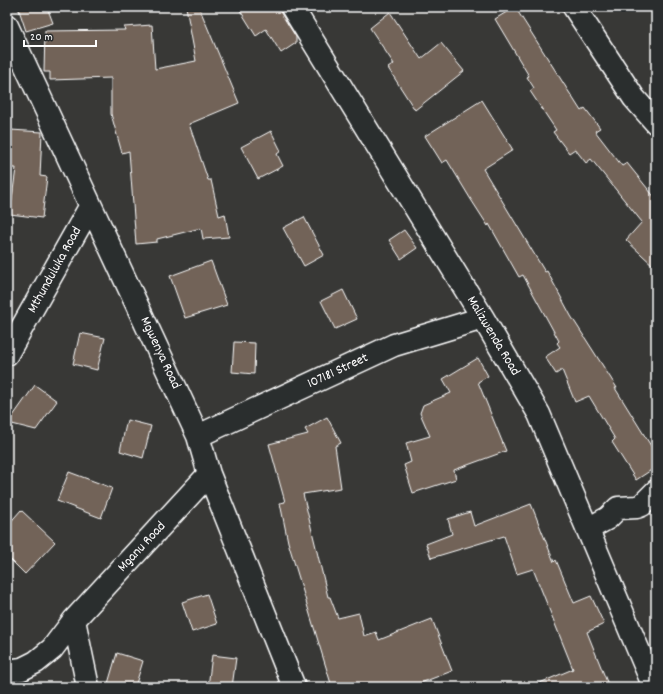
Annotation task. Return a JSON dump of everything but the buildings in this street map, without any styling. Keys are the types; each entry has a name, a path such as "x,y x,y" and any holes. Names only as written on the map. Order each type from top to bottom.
{"street":[{"name":"Malizwenda Road","path":"292,7 483,318 539,414 654,687"},
{"path":"575,8 634,98 656,123"},
{"name":"Mgwenya Road","path":"7,26 198,436 209,474 294,687"},
{"name":"Mthunduluka Road","path":"7,354 90,206"},
{"name":"107181 Street","path":"198,436 394,345 483,318"},
{"name":"Mganu Road","path":"7,671 22,668 36,662 52,649 74,620 209,474"},
{"path":"588,529 608,518 618,508 637,507 642,505 656,491"},
{"path":"74,620 88,687"}]}
